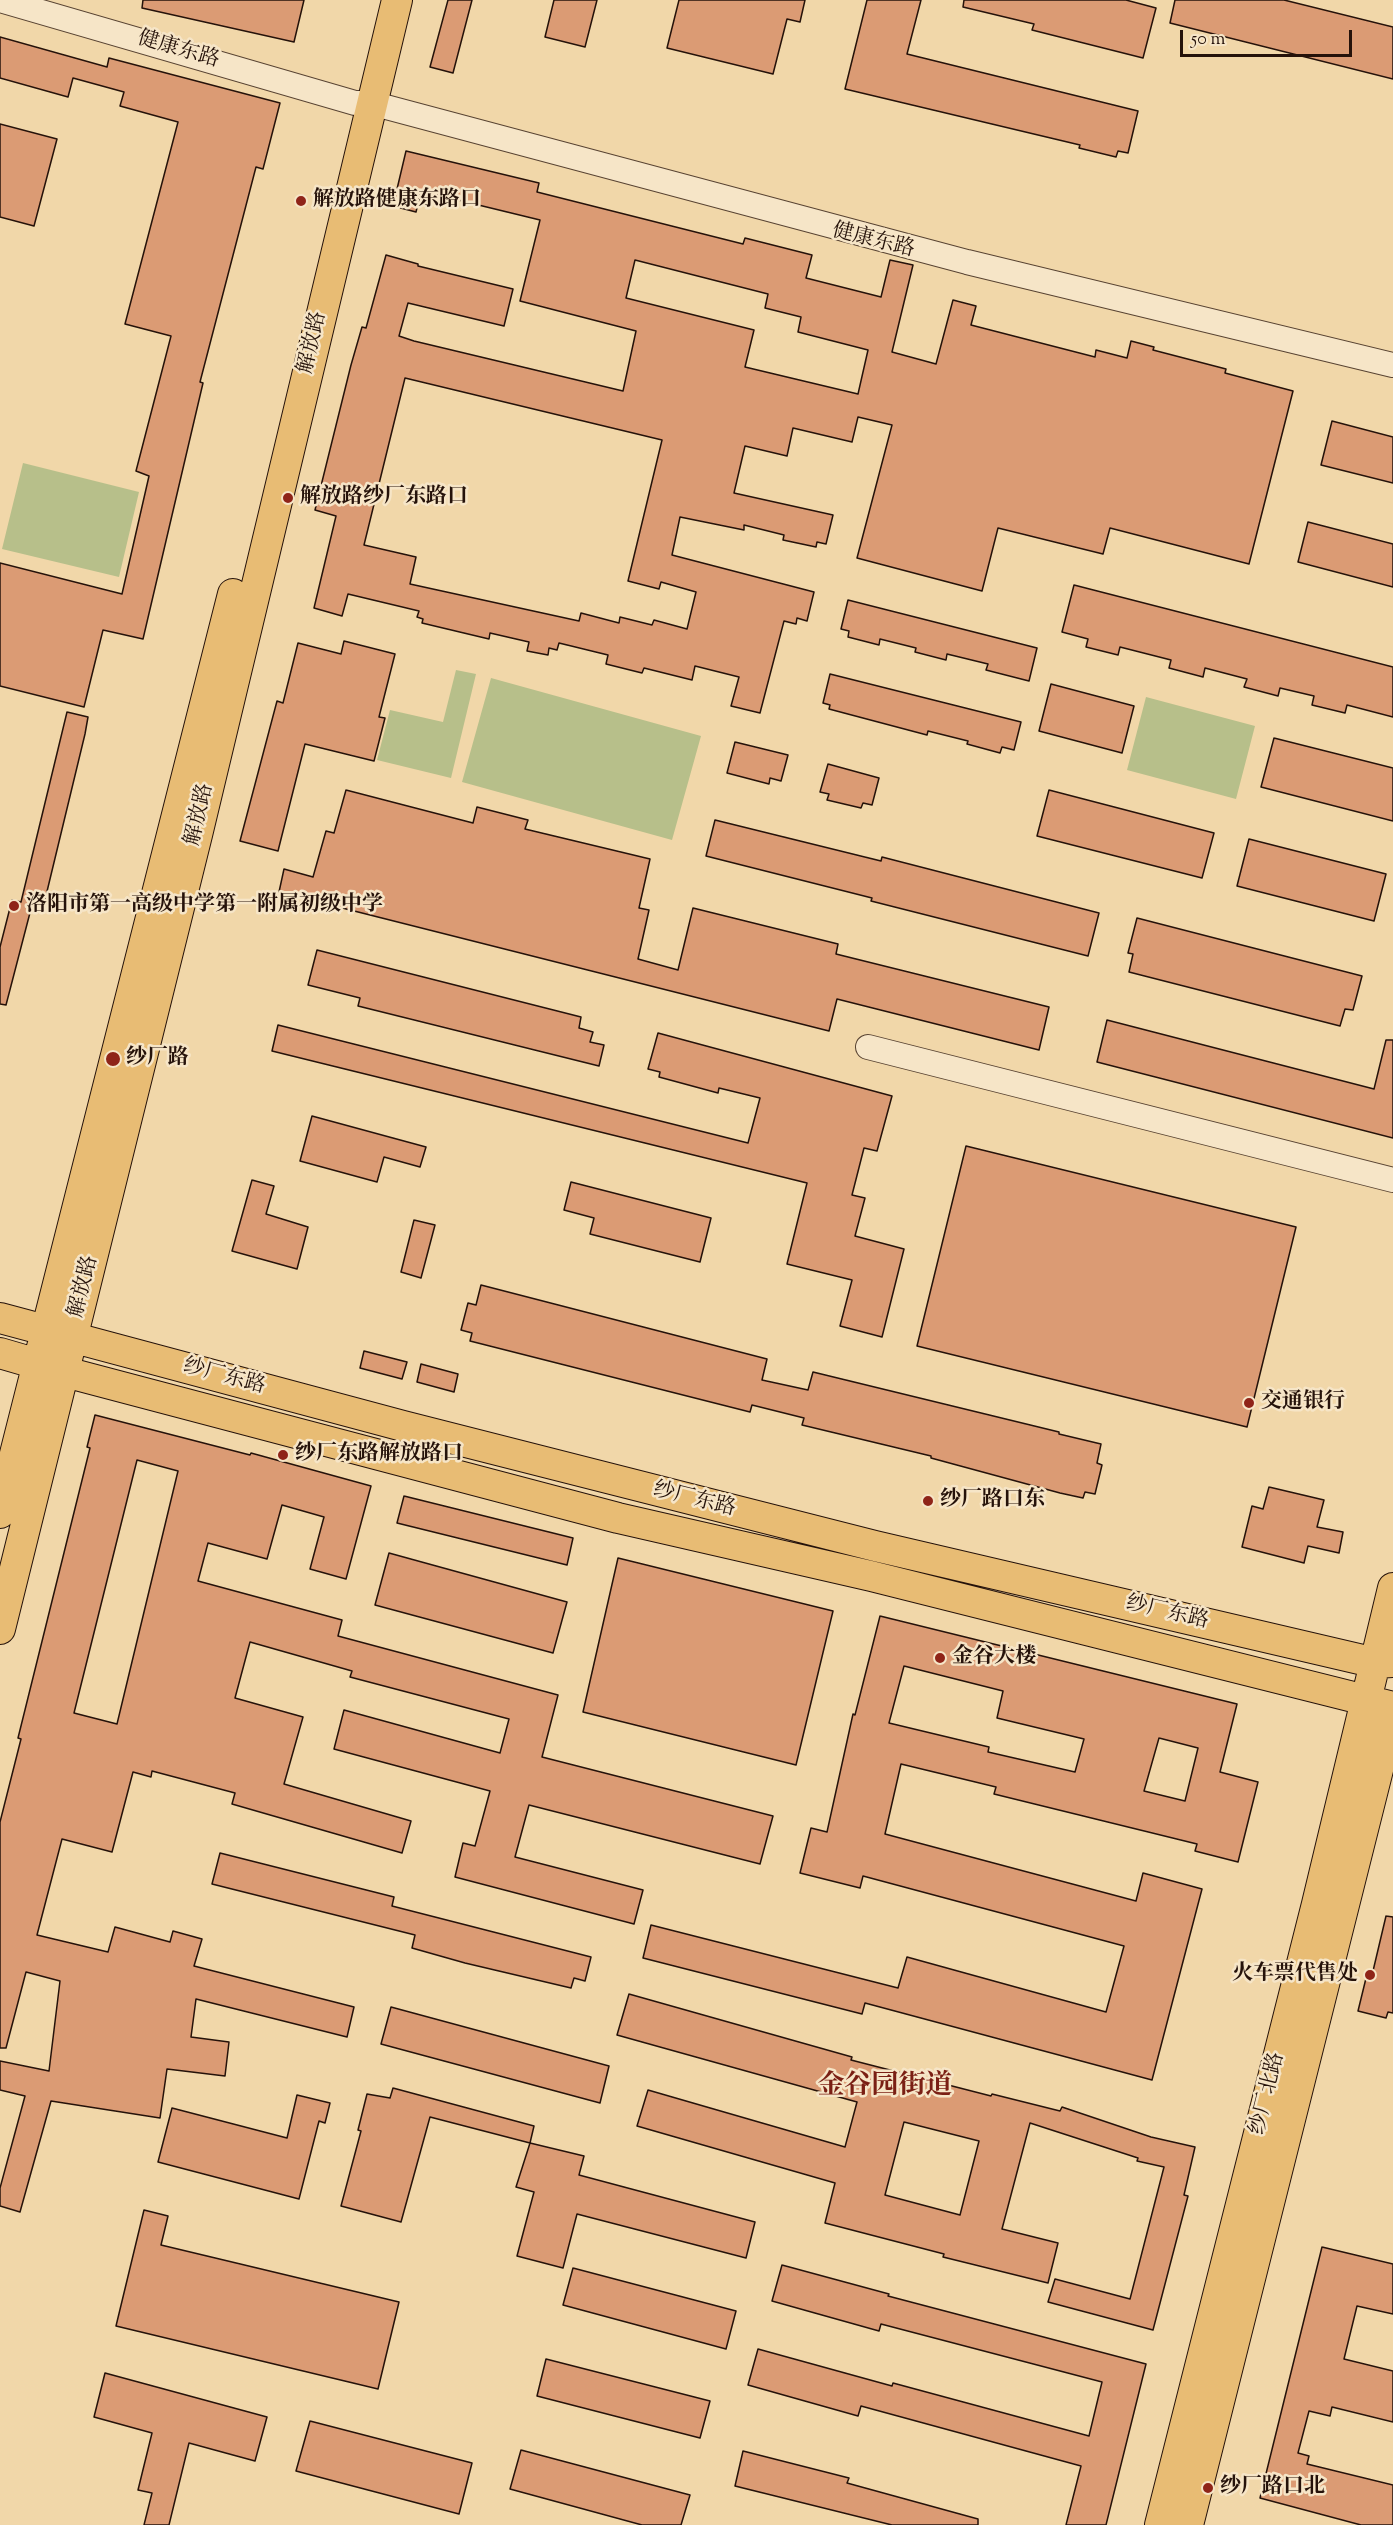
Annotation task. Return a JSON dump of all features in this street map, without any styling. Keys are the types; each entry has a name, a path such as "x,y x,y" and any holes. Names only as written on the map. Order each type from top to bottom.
{"main road":[{"name":"解放路","path":"365,106 379,0"},
{"name":"解放路","path":"0,1629 60,1334 365,106 397,0"},
{"name":"纱厂东路","path":"0,1318 414,1429 819,1532 1385,1663"},
{"name":"纱厂东路","path":"0,1353 618,1518 871,1576 1384,1706"},
{"name":"解放路","path":"0,1513 52,1367"},
{"name":"纱厂北路","path":"1188,2525 1384,1706 1385,1663 1393,1588"},
{"name":"纱厂北路","path":"1161,2525 1384,1706"}],"street":[{"name":"健康东路","path":"0,0 365,106 1393,375"},
{"name":"健康东路","path":"365,106 967,262 1393,365"},
{"path":"868,1047 1393,1180"}],"green space":[{"path":"23,463 139,492 119,577 2,549"},
{"path":"456,670 476,674 451,778 377,760 390,710 443,722"},
{"path":"491,678 701,736 672,840 462,782"},
{"path":"1146,697 1255,726 1236,799 1127,770"}],"building":[{"path":"143,0 304,0 294,42 142,8"},
{"path":"448,0 472,0 453,73 430,67"},
{"path":"554,0 597,0 585,47 545,37"},
{"path":"679,0 805,0 800,22 787,19 773,74 667,48"},
{"path":"867,0 921,0 907,54 1138,111 1128,153 1118,151 1116,157 1079,148 1080,145 845,89"},
{"path":"964,0 1126,0 1156,8 1143,58 1032,30 1034,24 963,7"},
{"path":"1175,0 1284,0 1393,27 1393,79 1170,23"},
{"path":"0,37 107,67 109,58 280,103 263,169 256,167 200,382 203,383 143,639 103,630 84,707 0,686 0,563 122,594 149,476 136,471 171,336 125,324 178,122 120,106 124,92 73,78 68,97 0,78"},
{"path":"0,124 57,139 34,226 0,217"},
{"path":"406,151 539,183 537,192 743,244 745,238 812,255 806,278 881,297 890,260 913,265 892,352 936,364 953,300 976,306 971,325 1095,357 1096,350 1127,358 1131,341 1154,347 1153,350 1226,369 1225,373 1293,391 1249,564 1110,528 1103,554 998,528 982,591 857,558 892,425 858,417 852,442 793,428 787,456 745,446 734,493 833,515 826,544 817,542 816,547 783,540 784,535 744,525 744,530 680,517 672,555 814,592 807,621 797,618 796,624 784,621 760,713 731,706 739,677 695,666 692,680 644,668 642,673 606,664 608,655 559,643 557,650 549,648 548,655 527,651 529,642 490,633 489,639 422,623 423,619 417,617 419,611 348,594 342,616 314,608 336,516 315,510 351,365 362,327 366,328 386,255 418,264 418,266 513,289 504,326 408,303 399,336 414,341 623,391 636,331 520,301 540,220 421,191 416,212 393,206","holes":["635,260 768,294 765,308 801,317 798,332 868,350 858,394 745,367 754,330 626,298","405,378 662,440 628,581 659,589 661,582 696,592 687,629 654,620 652,625 620,617 619,623 581,613 579,621 410,584 416,557 364,545"]},
{"path":"1332,421 1393,437 1393,483 1321,465"},
{"path":"1308,522 1393,544 1393,587 1298,562"},
{"path":"1074,585 1393,667 1393,717 1347,705 1345,713 1312,705 1314,696 1280,688 1278,696 1244,687 1247,679 1205,668 1203,677 1169,668 1171,660 1120,647 1118,655 1086,647 1088,639 1062,632"},
{"path":"848,600 1037,648 1029,681 986,670 988,664 947,654 946,660 915,652 916,648 880,639 879,645 848,637 849,631 841,629"},
{"path":"344,641 395,654 379,717 385,718 374,761 305,744 278,851 240,841 277,701 283,703 298,643 341,654"},
{"path":"830,674 1021,722 1014,750 1002,747 1000,753 967,744 968,741 928,731 927,735 829,709 830,705 823,703"},
{"path":"1051,684 1134,706 1122,753 1039,731"},
{"path":"67,712 88,717 85,734 43,908 32,905 6,1005 0,1004 0,947 12,900 21,902"},
{"path":"1274,738 1393,768 1393,821 1261,787"},
{"path":"735,742 788,755 781,781 770,778 769,784 727,773"},
{"path":"828,764 879,778 872,805 863,803 861,808 827,800 829,794 820,792"},
{"path":"346,790 473,823 477,807 528,820 525,829 650,859 639,908 649,910 638,959 678,970 693,908 838,944 836,954 1049,1007 1039,1050 837,999 829,1031 279,892 284,869 313,877 326,831 334,833"},
{"path":"1049,790 1214,833 1202,878 1037,836"},
{"path":"715,820 881,861 882,857 1099,913 1088,956 706,856"},
{"path":"1249,839 1386,874 1374,921 1237,886"},
{"path":"1137,918 1362,976 1353,1010 1345,1009 1340,1026 1129,972 1133,954 1128,953"},
{"path":"317,950 581,1017 579,1028 593,1032 590,1042 604,1045 599,1066 358,1006 360,998 308,985"},
{"path":"1107,1020 1374,1089 1386,1040 1393,1040 1393,1138 1097,1062"},
{"path":"278,1025 748,1143 760,1098 719,1088 718,1093 659,1077 660,1072 648,1069 658,1033 892,1096 877,1151 864,1148 852,1195 865,1198 855,1236 904,1249 882,1337 840,1326 852,1280 787,1264 807,1183 272,1051"},
{"path":"312,1116 426,1147 420,1167 384,1157 377,1182 300,1161"},
{"path":"966,1146 1296,1227 1247,1427 917,1346"},
{"path":"252,1180 274,1186 266,1214 308,1227 297,1269 232,1251"},
{"path":"571,1182 711,1218 700,1262 590,1234 594,1218 564,1210"},
{"path":"414,1220 435,1225 421,1278 401,1272"},
{"path":"481,1285 767,1359 762,1380 808,1390 813,1372 1101,1444 1097,1463 1102,1465 1095,1494 1085,1492 1083,1498 1060,1493 931,1458 931,1456 802,1425 804,1418 752,1405 750,1412 470,1341 472,1333 461,1330 468,1303 476,1305"},
{"path":"364,1351 407,1362 402,1379 360,1368"},
{"path":"421,1364 458,1374 454,1392 417,1382"},
{"path":"95,1415 250,1455 251,1453 371,1486 346,1579 310,1569 324,1517 282,1505 267,1559 208,1543 198,1581 342,1620 338,1636 558,1695 542,1757 773,1816 760,1864 529,1805 515,1857 643,1890 634,1924 455,1877 463,1843 475,1846 490,1791 334,1749 344,1710 500,1753 509,1719 350,1677 352,1671 250,1642 235,1698 303,1717 284,1784 411,1821 402,1853 232,1804 235,1793 152,1771 151,1777 133,1772 112,1852 62,1839 37,1935 108,1952 115,1927 170,1942 173,1931 202,1939 194,1966 354,2007 347,2037 196,1999 191,2037 229,2042 225,2076 167,2069 160,2118 51,2101 20,2212 0,2206 0,2188 25,2096 0,2090 0,2061 49,2071 60,1981 26,1972 6,2048 0,2048 0,1822 21,1739 18,1738 90,1448 87,1447","holes":["137,1460 178,1471 117,1724 74,1713"]},
{"path":"1269,1487 1324,1500 1317,1527 1343,1532 1339,1553 1308,1546 1304,1563 1242,1547 1252,1506 1263,1509"},
{"path":"404,1496 573,1538 567,1565 397,1523"},
{"path":"389,1553 567,1602 553,1653 375,1605"},
{"path":"618,1558 833,1611 796,1765 583,1712"},
{"path":"880,1616 1237,1704 1220,1772 1258,1782 1238,1862 1195,1851 1197,1844 994,1794 996,1787 901,1764 885,1834 1136,1901 1143,1873 1202,1889 1152,2080 865,2003 862,2014 643,1958 651,1925 898,1988 907,1957 1106,2012 1124,1946 863,1876 860,1888 800,1873 811,1828 827,1832 853,1714 855,1715","holes":["904,1666 1003,1691 997,1718 1084,1739 1075,1772 988,1752 989,1747 889,1723","1159,1738 1198,1748 1185,1801 1144,1791"]},
{"path":"220,1853 394,1897 392,1906 591,1957 585,1981 574,1978 571,1988 465,1963 412,1948 415,1935 212,1884"},
{"path":"1386,1916 1393,1917 1393,2013 1388,2012 1386,2018 1358,2011 1368,1970 1373,1971"},
{"path":"629,1994 852,2057 851,2060 991,2096 992,2094 1060,2111 1062,2107 1151,2137 1195,2147 1184,2195 1188,2196 1153,2330 1048,2302 1055,2279 1130,2299 1164,2167 1137,2161 1138,2158 1030,2123 1002,2229 1058,2243 1048,2283 943,2257 944,2254 825,2223 835,2183 637,2126 648,2090 845,2147 857,2102 617,2035","holes":["904,2122 979,2141 960,2215 885,2195"]},
{"path":"391,2007 609,2066 600,2103 381,2044"},
{"path":"393,2088 534,2126 530,2143 430,2117 401,2222 341,2206 361,2131 358,2130 367,2094 390,2098"},
{"path":"297,2095 330,2103 325,2123 319,2121 299,2199 158,2162 172,2108 287,2138"},
{"path":"530,2143 584,2156 579,2175 755,2222 746,2258 577,2214 563,2268 517,2256 534,2192 516,2187"},
{"path":"144,2210 168,2216 161,2245 399,2302 378,2389 116,2326"},
{"path":"1322,2247 1393,2264 1393,2314 1357,2306 1344,2359 1393,2371 1393,2422 1332,2407 1330,2416 1309,2411 1298,2453 1309,2456 1307,2464 1393,2485 1393,2525 1361,2525 1260,2498"},
{"path":"782,2265 889,2294 888,2296 1146,2364 1106,2525 1066,2525 1081,2466 861,2406 858,2416 748,2385 758,2349 1089,2436 1102,2382 881,2324 879,2331 772,2301"},
{"path":"573,2268 736,2311 726,2349 563,2305"},
{"path":"546,2359 710,2401 700,2438 537,2396"},
{"path":"105,2373 267,2417 255,2461 189,2443 169,2525 144,2525 152,2493 138,2490 152,2433 94,2417"},
{"path":"310,2421 472,2463 459,2514 296,2471"},
{"path":"521,2450 690,2495 681,2525 642,2525 510,2489"},
{"path":"743,2451 849,2478 847,2483 978,2519 978,2525 892,2525 735,2486"}],"place":[{"name":"解放路健康东路口","path":"301,201"},
{"name":"解放路纱厂东路口","path":"288,498"},
{"name":"洛阳市第一高级中学第一附属初级中学","path":"14,906"},
{"name":"纱厂路","path":"113,1059"},
{"name":"交通银行","path":"1249,1403"},
{"name":"纱厂东路解放路口","path":"283,1455"},
{"name":"纱厂路口东","path":"928,1501"},
{"name":"金谷大楼","path":"940,1658"},
{"name":"火车票代售处","path":"1370,1975"},
{"name":"纱厂路口北","path":"1208,2488"}],"district":[{"name":"金谷园街道","path":"885,2088"}]}
